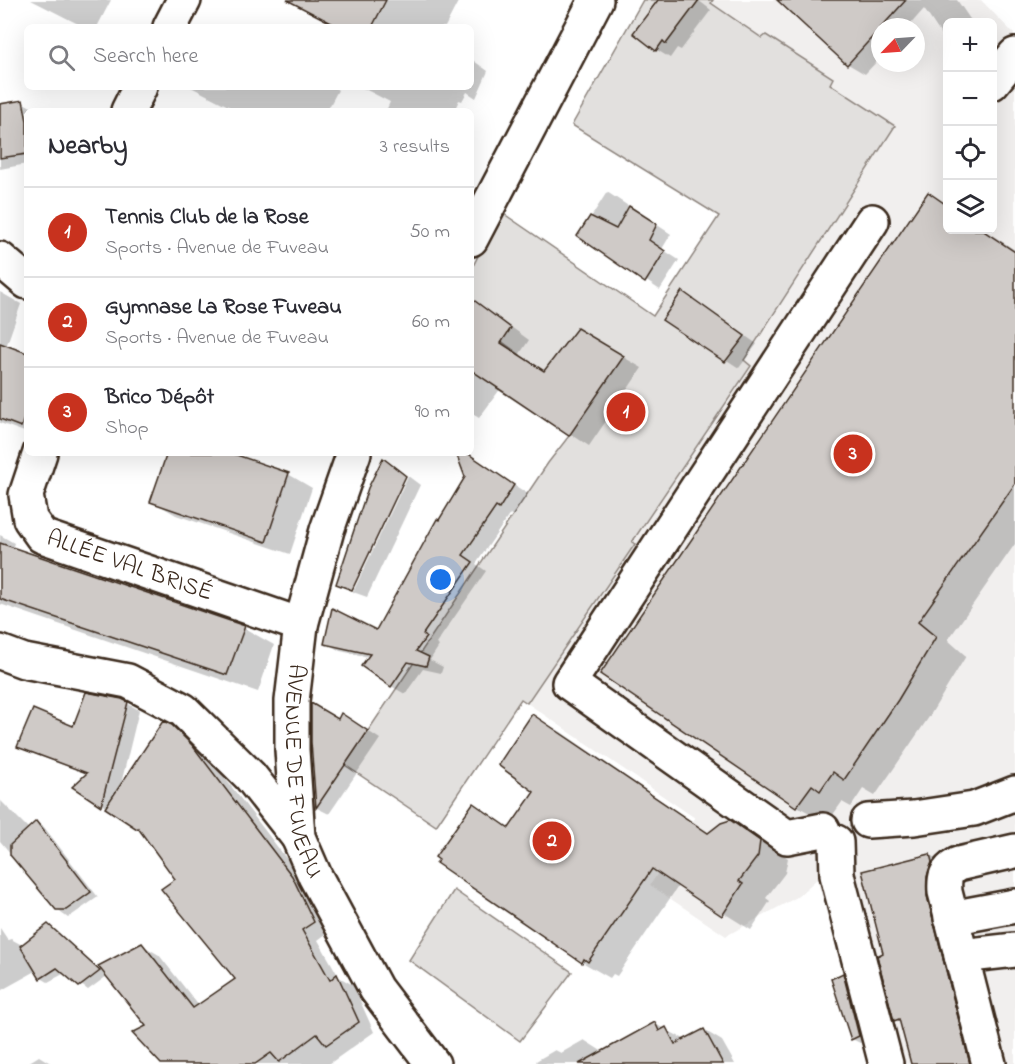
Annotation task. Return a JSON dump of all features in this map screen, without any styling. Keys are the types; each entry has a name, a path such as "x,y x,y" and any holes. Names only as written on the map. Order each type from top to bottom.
{"street":[{"path":"172,24 184,0"},
{"path":"474,233 596,0"},
{"path":"997,78 1015,55"},
{"path":"872,221 569,683 787,837 830,836 837,875 886,1064"},
{"path":"0,259 24,279"},
{"name":"ALLÉE VAL BRISÉ","path":"39,456 26,495 30,519 42,536 300,626"},
{"name":"AVENUE DE FUVEAU","path":"353,456 327,530 300,626 292,701 292,750 298,837 315,876 376,988 433,1064"},
{"path":"0,652 24,661 128,681 183,710 250,776 298,837"},
{"path":"868,820 914,818 974,809 1015,793"},
{"path":"989,1064 951,918 944,876 950,868 958,864 1015,851"},
{"path":"951,918 1015,906"},
{"path":"961,956 1015,950"}],"shaded area":[{"path":"643,0 713,0 711,3 762,38 766,35 833,78 830,84 895,126 744,360 751,366 632,542 635,544 527,703 521,699 436,826 345,765 548,463 569,436 497,388 520,355 474,321 474,264 489,234 504,214 653,316 719,216 572,125"},
{"path":"713,0 777,0 847,65 871,39 871,72 925,72 925,18 890,18 906,0 981,0 1014,34 1012,50 1015,55 1015,1064 869,1064 817,879 797,897 726,936 650,885 695,818 527,703 635,544 631,542 751,367 744,361 895,126 830,84 832,77 767,35 762,38 711,3"},
{"path":"454,890 572,972 520,1041 409,960"}],"building":[{"path":"287,0 386,0 374,24 333,24"},
{"path":"658,0 699,0 666,44 663,41 656,51 633,33"},
{"path":"777,0 906,0 890,18 871,18 871,39 847,65"},
{"path":"23,100 24,154 0,158 0,104"},
{"path":"928,192 943,202 943,234 988,234 1015,252 1015,484 918,622 936,637 898,700 844,780 833,772 820,791 812,785 796,807 600,674"},
{"path":"629,206 657,224 649,240 665,251 645,283 577,236 590,216 616,229"},
{"path":"682,291 745,336 725,362 662,320"},
{"path":"474,300 511,328 501,343 544,371 577,328 624,356 569,436 474,372"},
{"path":"0,343 24,352 24,418 21,427 0,419"},
{"path":"166,456 240,456 289,473 266,542 150,502"},
{"path":"457,456 471,456 514,485 499,509 496,507 463,555 473,562 423,634 426,637 416,651 429,657 426,666 408,662 391,687 361,666 370,654 324,644 332,608 376,630 437,519 439,520 465,477"},
{"path":"383,458 406,476 352,590 336,584 368,488"},
{"path":"0,543 245,626 227,675 0,599"},
{"path":"86,692 128,702 101,806 72,787 87,773 17,747 33,709 73,726"},
{"path":"311,703 338,719 341,713 368,731 316,808 311,742"},
{"path":"532,714 708,833 721,823 730,820 760,841 758,856 739,881 743,884 722,916 652,869 588,962 584,959 582,963 436,863 439,860 435,857 473,803 509,828 534,792 498,765"},
{"path":"163,721 172,725 192,745 292,876 314,922 302,930 330,980 337,974 359,1022 326,1045 317,1034 279,1062 271,1053 255,1064 161,1064 132,1033 146,1026 98,966 142,943 193,1008 235,979 161,889 175,879 138,828 105,808"},
{"path":"36,821 91,892 66,910 56,910 10,855 10,845"},
{"path":"930,854 932,862 927,877 927,896 970,1064 911,1064 899,1019 894,1021 877,956 883,953 862,871"},
{"path":"48,924 100,971 79,987 57,968 40,979 20,946"},
{"path":"843,973 859,1036 851,1040 831,979"},
{"path":"655,1022 659,1031 666,1027 675,1044 704,1029 723,1064 579,1064"}],"place":[{"name":"Tennis Club de la Rose","path":"626,412"},
{"name":"Brico Dépôt","path":"853,454"},
{"name":"Gymnase La Rose Fuveau","path":"552,841"}]}
